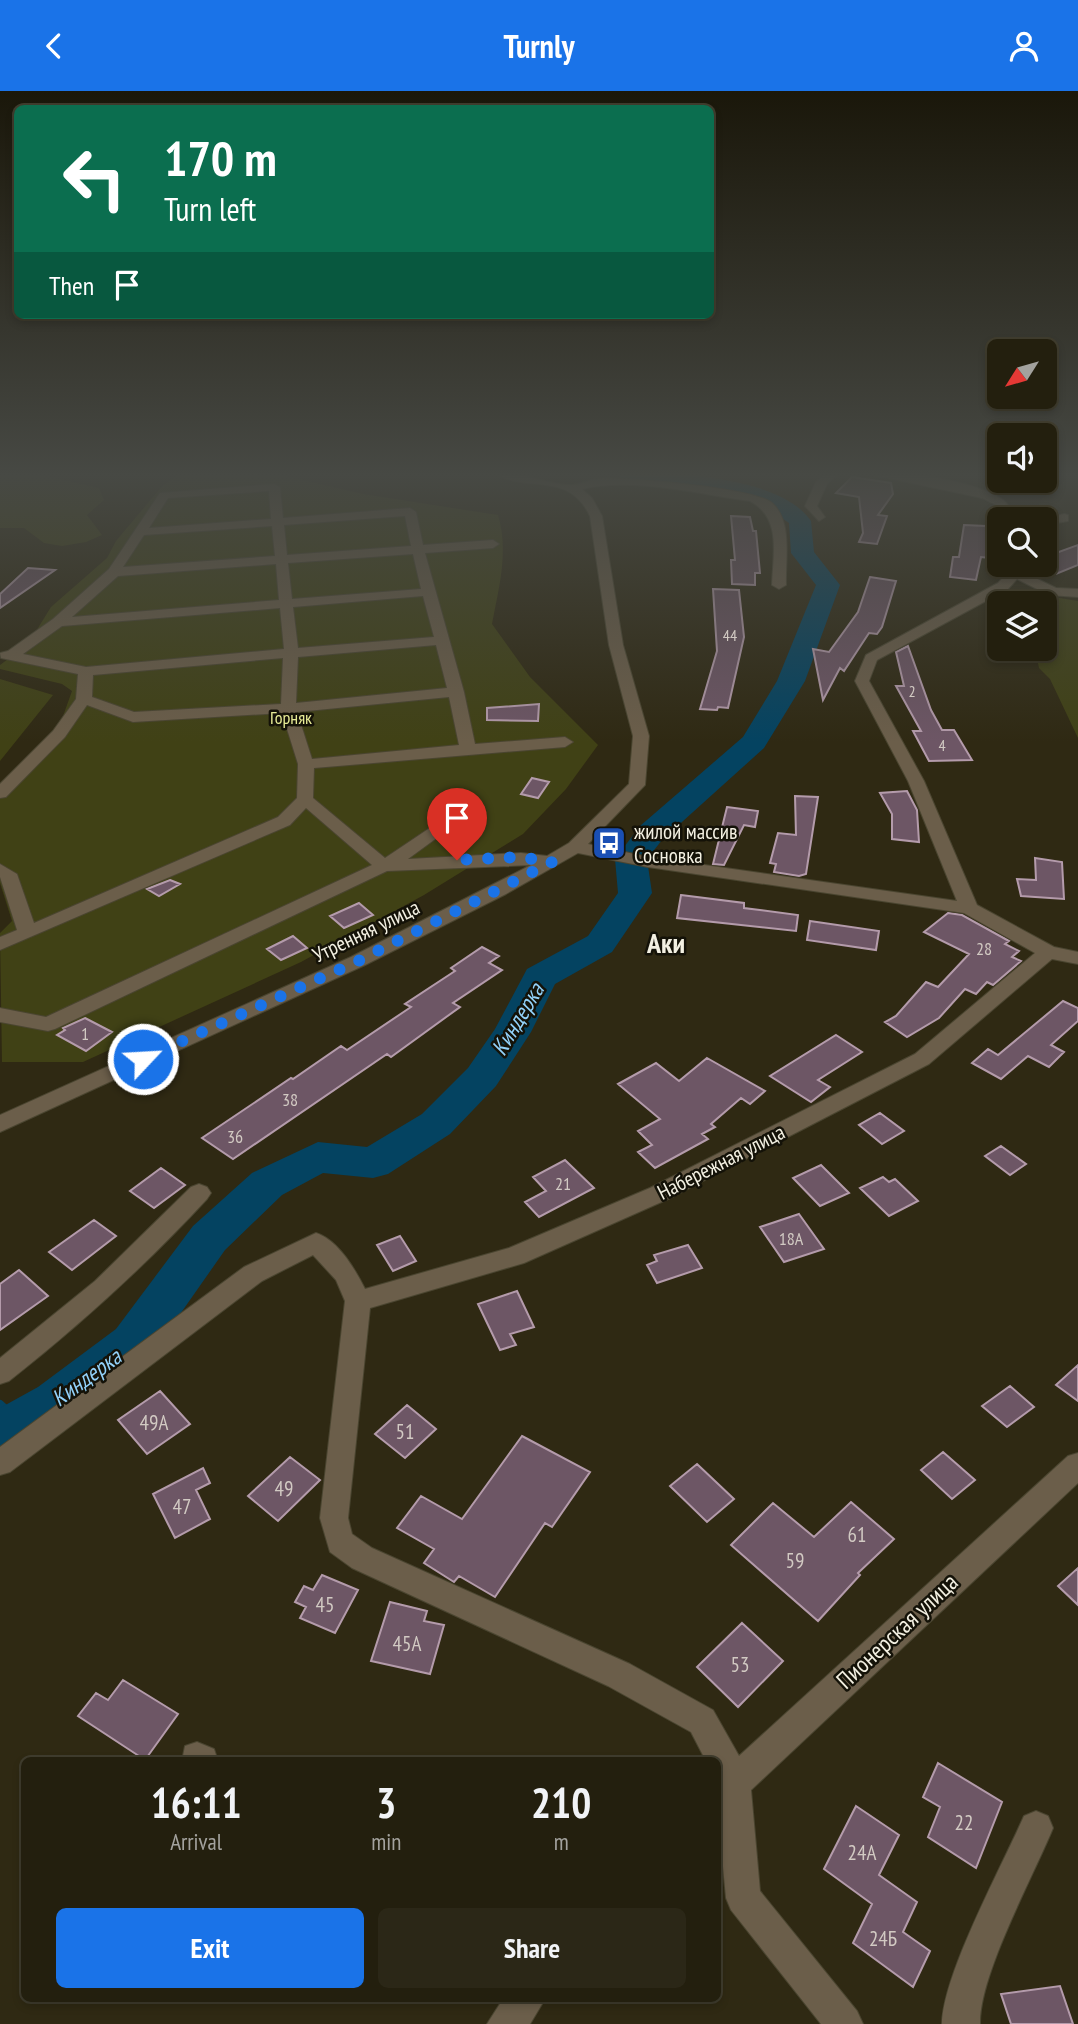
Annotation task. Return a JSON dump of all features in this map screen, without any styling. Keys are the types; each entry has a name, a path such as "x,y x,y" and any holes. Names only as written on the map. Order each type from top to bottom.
{"street":[{"path":"6,655 58,622 114,572 120,562"},
{"path":"114,572 240,562"},
{"path":"0,944 27,930 100,903 285,821 305,799 306,764 288,708 292,651 282,562"},
{"path":"421,562 457,692 468,748"},
{"name":"Утренняя улица","path":"0,1124 358,961 552,862 575,847 637,785 641,736 616,645 603,562"},
{"path":"779,562 779,585"},
{"path":"969,908 916,781 862,681 871,658 1003,586 1009,577"},
{"path":"1029,577 1054,592 1078,593"},
{"path":"58,622 429,592"},
{"path":"6,655 86,671 442,640"},
{"path":"0,793 59,734 84,699 86,671"},
{"path":"84,699 133,717 288,708 457,692"},
{"path":"306,764 468,748 565,742"},
{"path":"305,799 384,866 521,857 552,862"},
{"path":"0,1015 47,1024 384,866 458,814"},
{"path":"575,847 649,862 969,908 1048,952 1078,958"},
{"path":"0,869 8,874 27,930"},
{"name":"Набережная улица","path":"358,1300 515,1256 658,1194 922,1059 1048,952"},
{"path":"0,1373 62,1327 155,1241 199,1193"},
{"path":"0,1463 253,1274 316,1242 345,1274 358,1300 334,1518 340,1542 362,1558 619,1675 702,1721 715,1757"},
{"name":"Пионерская улица","path":"726,1789 1078,1465"},
{"path":"726,1789 743,1898 844,2024"},
{"path":"961,2024 961,2006 968,1986 1035,1828"},
{"path":"506,2024 524,2002"}],"green space":[{"name":"Горняк","path":"102,562 502,562 492,624 530,677 598,745 566,789 523,834 424,895 301,962 83,1062 2,1062 0,933 12,921 0,883 0,798 53,744 72,691 62,684 0,669 0,665 28,644 51,607"},
{"path":"1057,598 1078,601 1078,738 1050,679 1039,668 1038,661 1057,661"},
{"path":"0,679 53,695 0,761"}],"building":[{"path":"731,562 759,562 760,573 755,573 755,585 732,584"},
{"path":"952,562 980,562 976,580 950,577"},
{"path":"1057,562 1078,562 1078,565 1057,574"},
{"path":"28,568 55,570 0,608 0,594"},
{"path":"870,577 896,581 882,627 877,634 869,633 844,671 840,668 823,700 813,649 829,652 858,612"},
{"path":"713,589 739,590 744,637 728,708 718,707 717,710 700,709 717,651"},
{"path":"908,646 931,710 942,730 954,730 972,760 929,761 913,731 921,731 896,686 904,686 896,652"},
{"path":"539,704 538,721 487,720 487,708"},
{"path":"532,778 549,782 538,798 521,794"},
{"path":"907,791 917,810 919,842 892,839 892,814 880,793"},
{"path":"795,796 818,797 806,874 799,876 774,872 776,864 770,863 778,833 796,835"},
{"path":"727,807 758,811 755,827 744,825 724,865 713,864"},
{"path":"1035,858 1062,862 1064,899 1021,896 1017,879 1036,880"},
{"path":"170,880 180,884 159,896 147,889"},
{"path":"681,895 744,903 744,908 798,915 796,931 677,918"},
{"path":"359,903 373,915 344,928 330,916"},
{"path":"948,913 962,915 1009,941 1005,944 1019,951 1012,957 1021,961 993,985 987,982 976,994 965,989 939,1018 907,1037 885,1022 896,1016 926,982 938,987 969,954 924,932"},
{"path":"810,921 879,931 876,950 807,940"},
{"path":"293,936 307,948 281,960 267,949"},
{"path":"482,947 499,956 489,963 502,970 453,1003 460,1007 391,1057 387,1054 233,1159 202,1138 341,1046 347,1050 411,1007 405,1004 455,971 451,968"},
{"path":"1063,1001 1078,1008 1078,1021 1051,1045 1064,1052 1049,1067 1028,1056 1001,1079 972,1063 988,1049 998,1055"},
{"path":"85,1018 112,1032 86,1051 57,1035 65,1030 63,1028"},
{"path":"836,1035 862,1052 818,1080 830,1087 811,1102 770,1076"},
{"path":"707,1058 765,1091 750,1104 741,1098 711,1124 715,1127 702,1134 708,1139 655,1168 638,1152 652,1145 638,1131 660,1119 618,1084 656,1063 679,1081"},
{"path":"880,1113 904,1131 882,1144 859,1125"},
{"path":"1001,1146 1026,1164 1010,1175 985,1156"},
{"path":"565,1160 594,1188 539,1217 525,1202 546,1191 533,1177"},
{"path":"821,1165 849,1193 820,1206 793,1178"},
{"path":"161,1168 185,1185 154,1208 130,1191"},
{"path":"883,1177 889,1182 895,1179 918,1201 889,1216 860,1188"},
{"path":"799,1214 824,1249 784,1262 760,1227"},
{"path":"94,1220 116,1236 72,1270 49,1252"},
{"path":"400,1236 416,1261 393,1271 377,1245"},
{"path":"688,1245 702,1268 657,1283 647,1265 657,1261 654,1255"},
{"path":"19,1270 48,1296 0,1330 0,1284"},
{"path":"517,1291 534,1327 510,1334 516,1345 500,1350 478,1304"},
{"path":"1078,1365 1078,1401 1056,1385"},
{"path":"1010,1386 1034,1407 1007,1427 982,1406"},
{"path":"160,1391 190,1424 147,1454 118,1420"},
{"path":"407,1405 436,1429 405,1458 375,1434"},
{"path":"522,1436 590,1472 552,1527 545,1523 495,1597 459,1576 454,1582 424,1563 434,1549 397,1528 421,1496 462,1519"},
{"path":"943,1452 975,1480 952,1499 921,1470"},
{"path":"290,1457 320,1480 278,1521 248,1496"},
{"path":"697,1464 734,1499 707,1522 670,1486"},
{"path":"203,1468 210,1483 196,1490 210,1519 175,1538 153,1494"},
{"path":"851,1502 894,1539 858,1573 860,1575 818,1621 731,1545 773,1503 814,1537"},
{"path":"1078,1568 1078,1605 1058,1586"},
{"path":"322,1575 358,1590 335,1633 300,1618 306,1607 295,1602 304,1586 313,1590"},
{"path":"390,1602 427,1611 424,1621 444,1625 430,1674 371,1661"},
{"path":"742,1623 783,1661 738,1707 697,1667"},
{"path":"123,1680 178,1714 147,1757 140,1757 78,1716 96,1693 108,1700"},
{"path":"938,1763 1002,1802 976,1868 928,1837 940,1807 923,1797"},
{"path":"856,1806 899,1835 879,1875 917,1902 903,1932 930,1951 913,1987 853,1943 872,1904 824,1869"},
{"path":"1060,1986 1073,2024 1011,2024 1001,1994"}],"waterway":[{"name":"Киндерка","path":"0,1433 55,1402 133,1343 209,1238 267,1184 318,1157 373,1163 436,1124 482,1077 512,1032 540,977 600,944 635,893 631,859 651,833 754,742 791,681 828,585 810,562"},
{"path":"0,1404 20,1422"}],"place":[{"name":"жилой массив Сосновка","path":"609,843"}],"district":[{"name":"Аки","path":"666,942"}],"route":[{"path":"143,1059 358,961 552,862 521,857 457,860"}]}
